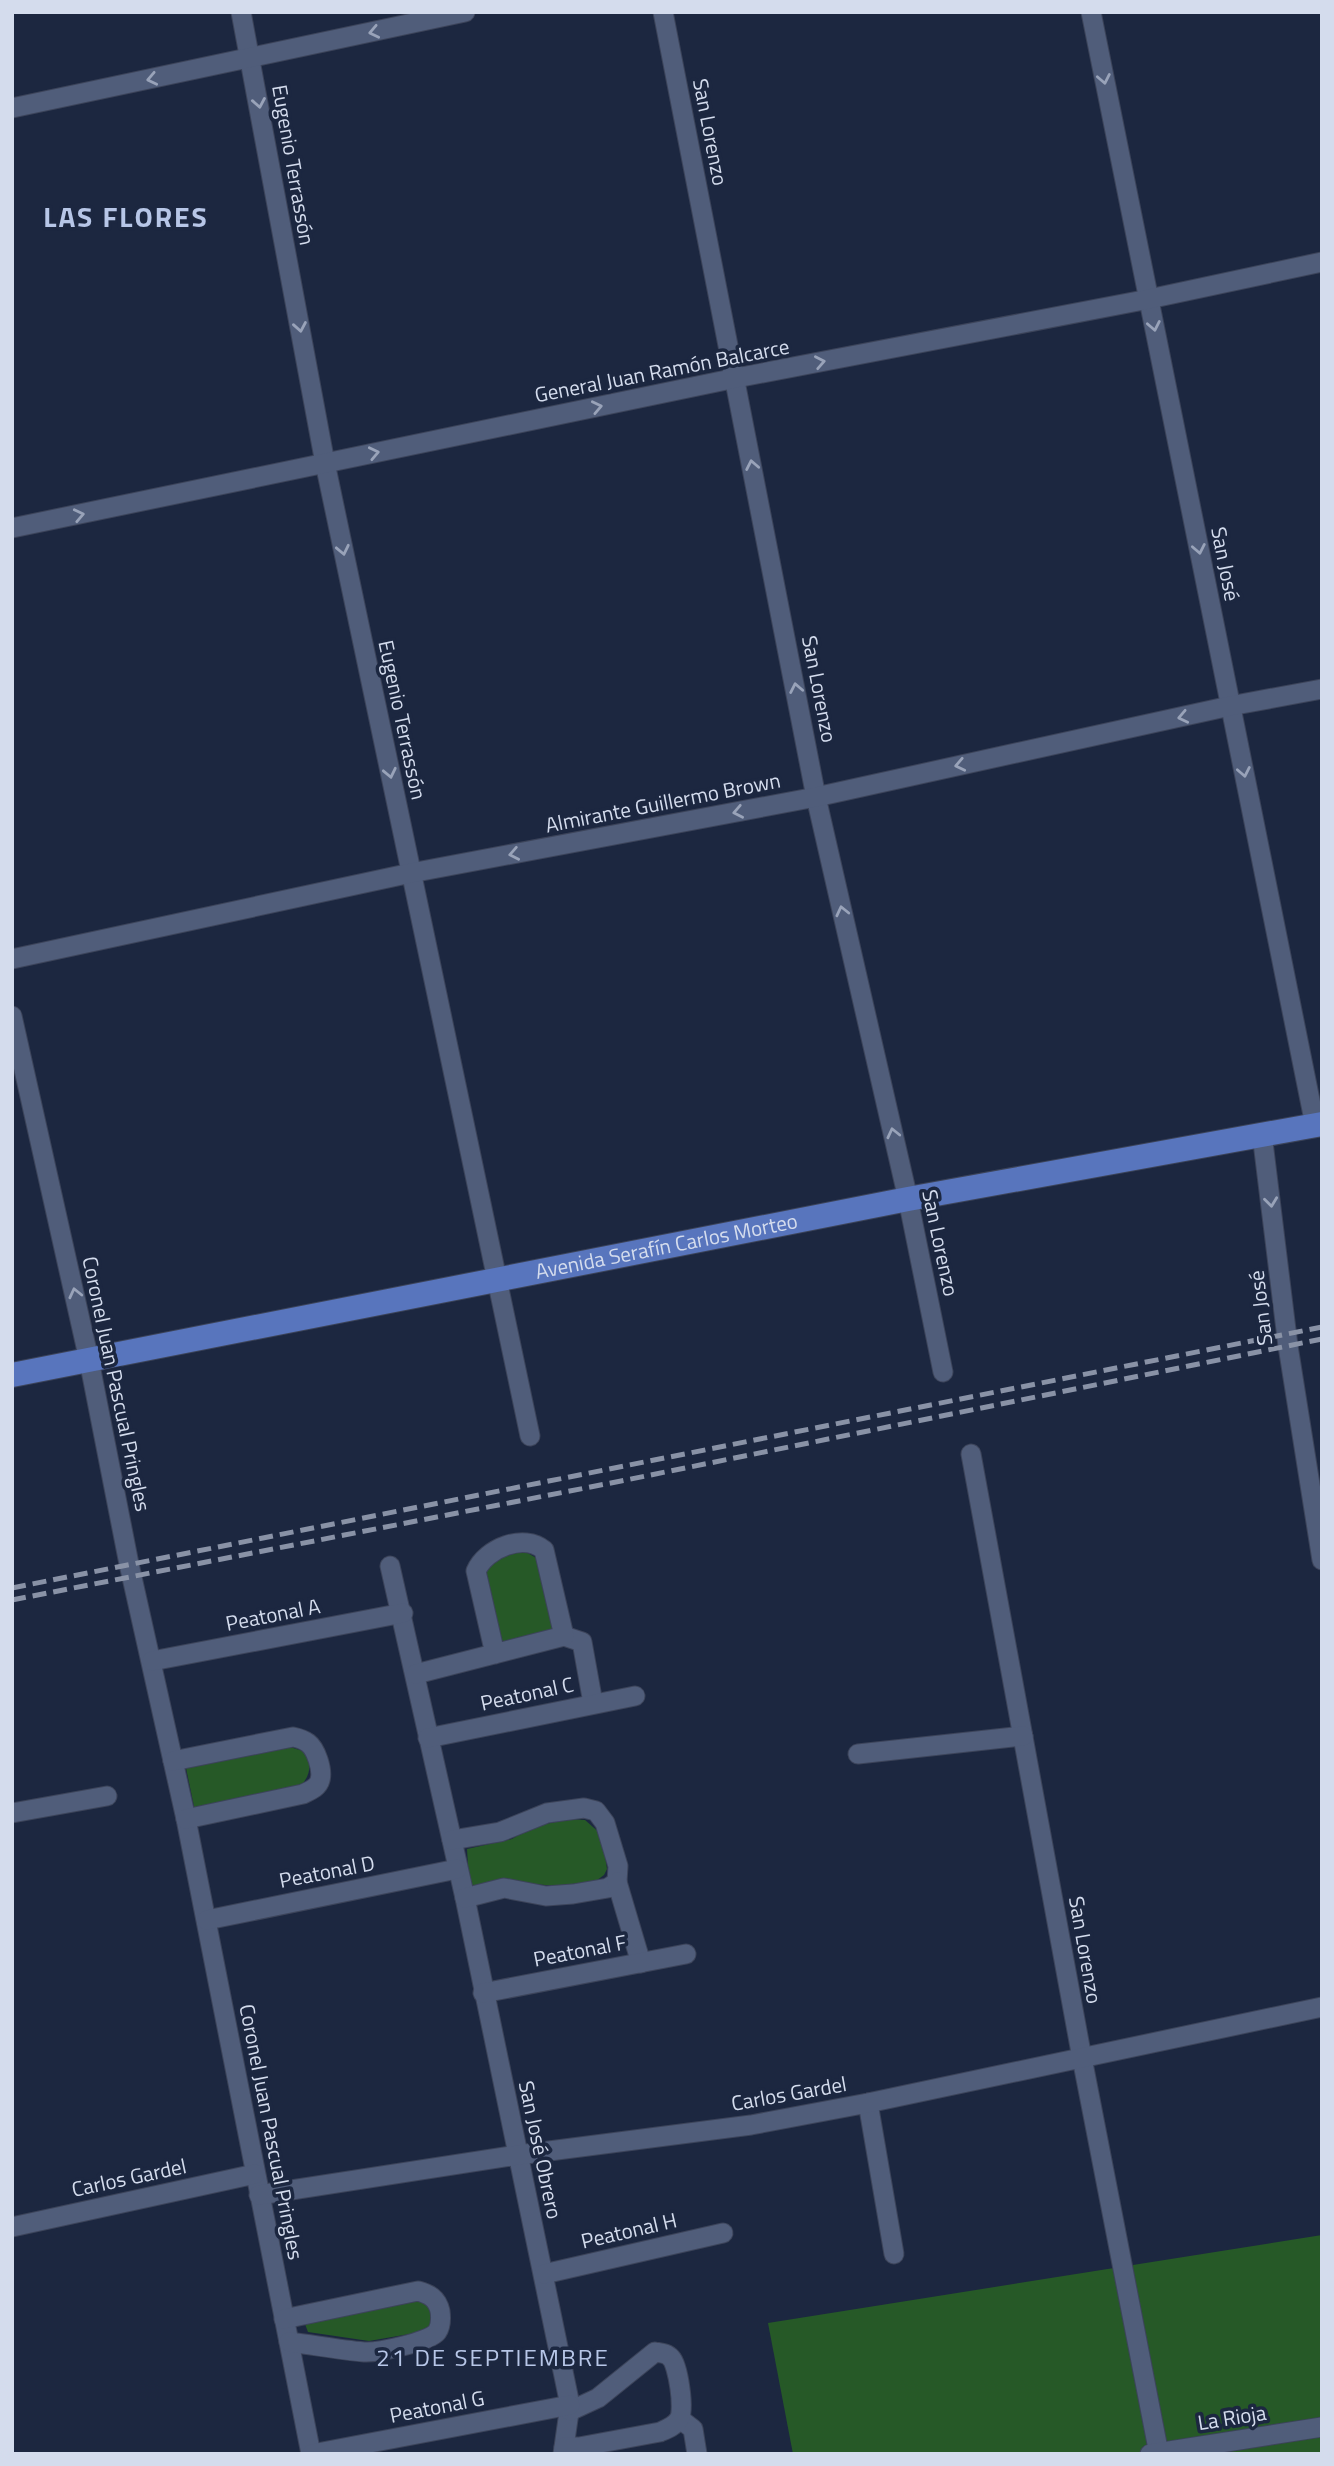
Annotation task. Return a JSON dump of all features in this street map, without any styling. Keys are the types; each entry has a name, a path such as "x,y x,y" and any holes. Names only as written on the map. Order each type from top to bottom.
{"main road":[{"name":"Avenida Serafín Carlos Morteo","path":"12,1375 908,1199 1318,1124"}],"street":[{"name":"Eugenio Terrassón","path":"241,12 325,463 530,1436"},
{"path":"12,108 465,12"},
{"name":"San Lorenzo","path":"663,12 817,797 908,1199 943,1372"},
{"name":"San José","path":"1091,12 1230,706 1318,1124"},
{"name":"General Juan Ramón Balcarce","path":"12,528 736,378 1149,299 1322,262"},
{"name":"Almirante Guillermo Brown","path":"12,959 411,873 817,797 1230,706 1322,689"},
{"name":"Coronel Juan Pascual Pringles","path":"12,1016 89,1360 129,1564 186,1819 312,2454"},
{"name":"San José","path":"1262,1134 1288,1346 1322,1560"},
{"name":"San Lorenzo","path":"971,1454 1156,2453"},
{"path":"495,1654 476,1571 480,1561 511,1544 527,1542 537,1544 544,1550 564,1636"},
{"name":"San José Obrero","path":"390,1566 403,1613 428,1738 465,1898 544,2274 570,2408 563,2450 660,2432 671,2427 680,2418"},
{"name":"Peatonal A","path":"152,1661 403,1613"},
{"path":"416,1674 564,1636 582,1642 593,1703"},
{"name":"Peatonal C","path":"428,1738 635,1696"},
{"path":"858,1754 1023,1736"},
{"path":"173,1761 293,1737 306,1741 313,1747 318,1761 320,1780 315,1788 303,1794 186,1819"},
{"path":"12,1813 107,1796"},
{"path":"452,1840 500,1832 547,1812 584,1808 596,1811 605,1823 618,1866 617,1882 640,1963"},
{"name":"Peatonal D","path":"207,1920 457,1869"},
{"path":"465,1898 504,1888 546,1896 573,1894 608,1888 617,1882"},
{"name":"Peatonal F","path":"484,1993 686,1954"},
{"name":"Carlos Gardel","path":"259,2195 518,2155 751,2125 868,2103 1322,2007"},
{"path":"868,2103 894,2254"},
{"name":"Carlos Gardel","path":"12,2227 256,2174"},
{"name":"Peatonal H","path":"544,2274 723,2233"},
{"path":"284,2319 418,2291 433,2298 441,2314 436,2333 428,2338 376,2352 289,2342"},
{"path":"570,2408 598,2398 649,2356 663,2353 671,2357 676,2365 682,2409 680,2418 693,2429 697,2454"},
{"name":"Peatonal G","path":"312,2454 570,2408"},
{"name":"La Rioja","path":"1156,2453 1322,2427"}],"green space":[{"path":"524,1551 538,1559 555,1629 503,1643 484,1576 492,1559"},
{"path":"290,1747 306,1752 308,1757 309,1770 301,1786 195,1811 186,1768"},
{"path":"569,1819 585,1820 602,1835 607,1869 596,1881 556,1886 502,1881 473,1887 469,1882 467,1849 512,1839 532,1827"},
{"path":"1322,2235 1322,2454 793,2454 768,2323"},
{"path":"417,2296 426,2300 434,2316 429,2328 421,2332 369,2341 308,2332 305,2324"}],"railway":[{"path":"12,1588 1322,1327"},
{"path":"12,1600 616,1482 1322,1339"}],"district":[{"name":"LAS FLORES","path":"126,217"},
{"name":"21 DE SEPTIEMBRE","path":"493,2358"}]}
